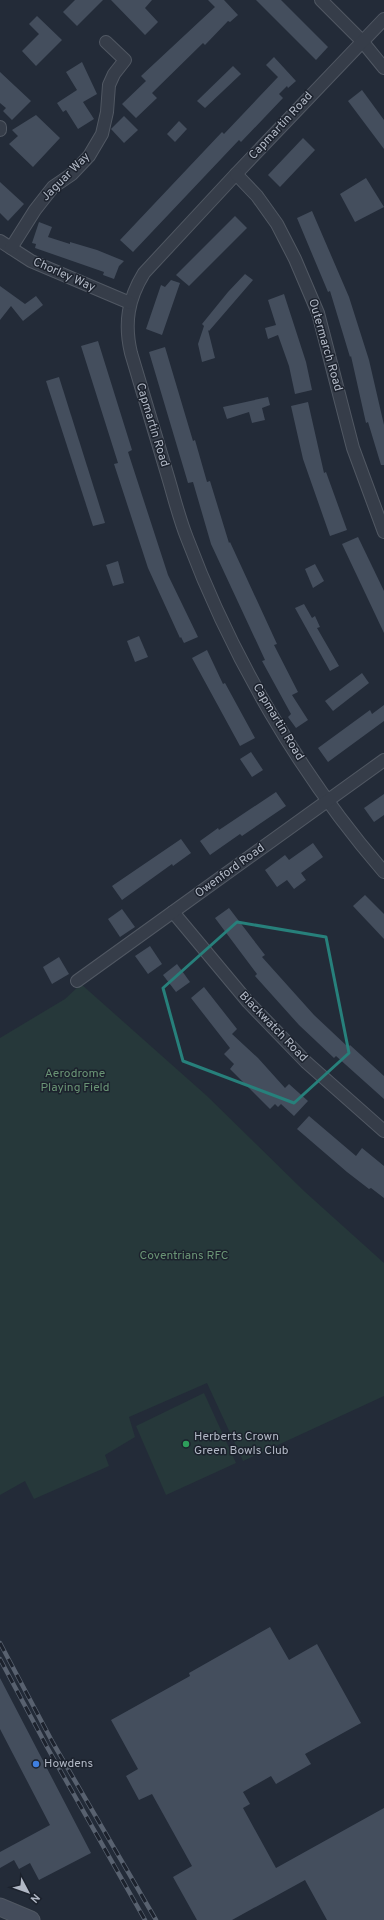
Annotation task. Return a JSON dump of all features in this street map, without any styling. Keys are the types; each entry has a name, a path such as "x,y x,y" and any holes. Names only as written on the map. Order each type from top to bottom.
{"main road":[{"path":"0,1907 31,1920"}],"street":[{"path":"321,0 362,41 384,68"},
{"name":"Capmartin Road","path":"384,19 144,273 135,288 126,321 129,347 192,550 234,646 274,716 328,800 384,872"},
{"name":"Jaguar Way","path":"10,248 31,216 50,192 72,174 89,156 102,134 107,112 109,85 114,74 125,60 106,42"},
{"name":"Outermarch Road","path":"236,174 257,196 278,224 296,259 318,313 352,448 384,532"},
{"name":"Chorley Way","path":"0,241 31,261 130,303"},
{"name":"Owenford Road","path":"77,982 384,760"},
{"name":"Blackwatch Road","path":"173,912 248,1002 306,1062 384,1131"}],"highlighted area":[{"path":"237,922 326,937 349,1053 294,1103 183,1061 163,988"}],"green space":[{"name":"Coventrians RFC","path":"81,984 207,1096 304,1191 384,1263 384,1396 243,1461 207,1383 129,1417 135,1437 105,1455 109,1466 34,1499 25,1481 0,1495 0,1038 65,999"},
{"name":"Herberts Crown Green Bowls Club","path":"204,1393 236,1463 166,1495 136,1426"}],"building":[{"path":"75,0 103,0 77,26 63,12"},
{"path":"111,0 152,0 145,8 158,22 145,35"},
{"path":"208,0 224,0 238,15 230,22 228,21 205,45 203,43 152,93 157,98 136,118 122,104 146,81 141,76 215,7"},
{"path":"256,0 281,0 328,47 316,60"},
{"path":"37,16 62,40 36,66 22,51 39,34 29,24"},
{"path":"274,57 296,81 288,88 287,86 279,94 283,98 241,142 239,140 133,252 120,240 222,132 224,134 278,77 266,65"},
{"path":"82,62 97,94 83,102 94,119 78,129 66,110 63,112 57,103 77,90 66,72"},
{"path":"233,66 241,74 205,108 197,101"},
{"path":"0,72 31,101 12,120 3,111 6,108 0,103"},
{"path":"362,90 384,120 384,149 348,101"},
{"path":"36,115 60,138 33,167 9,144 18,136 12,130"},
{"path":"124,116 138,130 124,143 111,129"},
{"path":"179,121 187,129 175,142 167,134"},
{"path":"303,138 315,150 280,187 268,175"},
{"path":"366,178 384,207 355,222 340,194"},
{"path":"0,182 24,204 8,221 0,213"},
{"path":"312,211 349,297 369,360 384,425 384,465 381,465 368,422 366,423 351,356 350,357 330,291 328,292 297,218"},
{"path":"235,216 247,228 189,286 176,275"},
{"path":"39,222 52,227 48,237 97,250 124,261 119,266 114,279 103,275 104,272 35,248 36,244 32,243"},
{"path":"245,274 253,280 209,331 208,330 215,358 202,362 198,344 204,326 202,324"},
{"path":"171,280 180,283 162,335 146,329 161,285 165,287"},
{"path":"0,286 25,304 36,296 43,305 23,321 11,306 0,320"},
{"path":"284,294 306,362 312,390 295,394 289,366 278,335 268,339 265,328 276,325 268,300"},
{"path":"98,341 132,450 128,452 168,575 198,637 184,643 181,637 180,638 148,568 114,464 118,463 81,346"},
{"path":"165,347 193,441 195,440 207,482 210,481 229,543 230,542 277,644 274,645 298,692 292,695 308,720 296,728 288,717 291,714 262,661 265,660 211,544 193,482 188,483 149,352"},
{"path":"59,377 105,523 93,526 46,381"},
{"path":"268,397 270,405 262,408 265,420 252,423 249,412 227,419 223,407"},
{"path":"308,402 324,473 326,472 347,530 330,536 303,459 291,406"},
{"path":"358,537 384,591 384,633 342,544"},
{"path":"118,561 124,583 113,586 106,565"},
{"path":"315,564 324,581 313,588 305,569"},
{"path":"304,604 312,618 315,616 320,627 317,628 339,666 330,671 295,608"},
{"path":"139,636 148,657 135,662 127,641"},
{"path":"207,650 223,684 225,683 255,738 240,746 192,658"},
{"path":"362,673 369,683 333,711 325,701"},
{"path":"384,705 384,721 328,762 318,748 370,710 372,714"},
{"path":"251,752 263,770 252,777 240,759"},
{"path":"276,792 286,806 242,836 240,834 210,855 200,841"},
{"path":"384,794 384,815 374,822 364,808"},
{"path":"181,839 191,853 173,866 172,864 122,900 112,886"},
{"path":"313,843 323,857 301,873 306,880 294,889 287,880 277,887 265,870 285,855 289,860"},
{"path":"365,895 384,914 384,939 353,906"},
{"path":"229,908 265,955 262,957 314,1015 348,1047 350,1045 384,1076 384,1099 336,1056 334,1058 299,1025 255,976 257,974 215,918"},
{"path":"122,909 135,927 120,937 108,919"},
{"path":"150,946 162,964 148,974 135,956"},
{"path":"59,957 69,974 52,984 43,967"},
{"path":"177,964 190,982 176,992 163,975"},
{"path":"204,987 237,1029 232,1034 258,1058 285,1088 289,1084 308,1101 294,1116 281,1104 278,1107 275,1104 270,1109 230,1069 234,1064 224,1054 230,1048 191,998"},
{"path":"309,1116 356,1156 362,1148 384,1166 384,1198 371,1188 369,1189 347,1172 297,1129"},
{"path":"270,1627 289,1660 317,1644 361,1723 305,1754 311,1764 276,1784 271,1776 243,1792 250,1804 243,1808 276,1868 384,1808 384,1920 327,1920 305,1880 232,1920 197,1920 173,1877 192,1866 152,1794 139,1800 126,1776 138,1769 111,1720 190,1676 189,1673"},
{"path":"0,1678 91,1853 39,1880 30,1863 19,1869 14,1860 0,1868 0,1852 50,1825 0,1729"}],"railway":[{"path":"0,1643 53,1743 156,1920"},
{"path":"0,1659 47,1747 145,1920"}],"place":[{"name":"Herberts Crown Green Bowls Club","path":"186,1444"},
{"name":"Howdens","path":"36,1764"}],"park label":[{"name":"Aerodrome Playing Field","path":"75,1081"}]}
